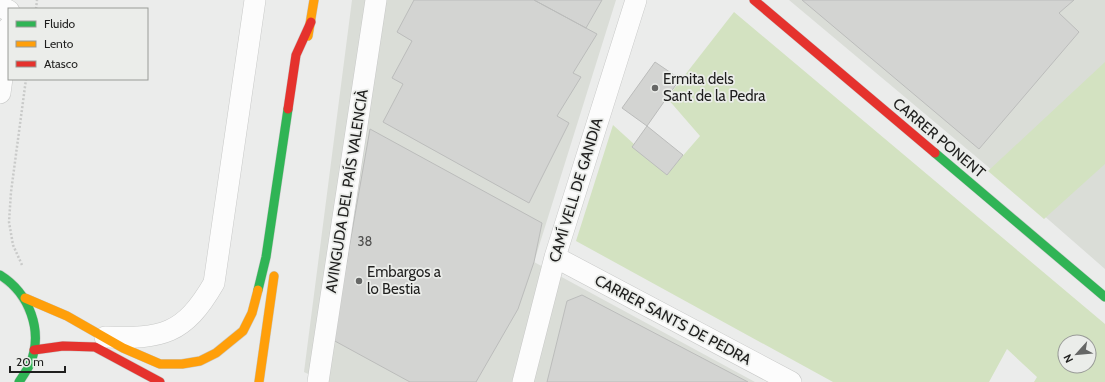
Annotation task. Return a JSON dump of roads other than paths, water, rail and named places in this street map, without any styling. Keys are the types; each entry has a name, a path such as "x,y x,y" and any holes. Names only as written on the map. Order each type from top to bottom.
{"street":[{"path":"105,337 155,336 170,330 184,323 200,306 214,283 255,0"},
{"path":"303,74 314,0"},
{"name":"AVINGUDA DEL PAÍS VALENCIÀ","path":"318,382 376,0"},
{"name":"CAMÍ VELL DE GANDIA","path":"523,382 555,257 636,0"},
{"name":"CARRER PONENT","path":"754,0 1105,297"},
{"path":"24,298 67,316 124,348 160,364 182,364 200,361 216,353 243,331 252,313 266,257 296,55 311,22"},
{"path":"0,93 8,34"},
{"name":"CARRER SANTS DE PEDRA","path":"555,257 791,382"},
{"path":"259,382 275,268"},
{"path":"0,275 15,286 24,298 34,323 34,350 28,368 19,382"},
{"path":"34,350 63,346 94,347 160,382"},
{"path":"28,368 34,382"}],"place":[{"name":"Ermita dels Sant de la Pedra","path":"655,88"},
{"name":"Embargos a lo Bestia","path":"359,281"}]}
